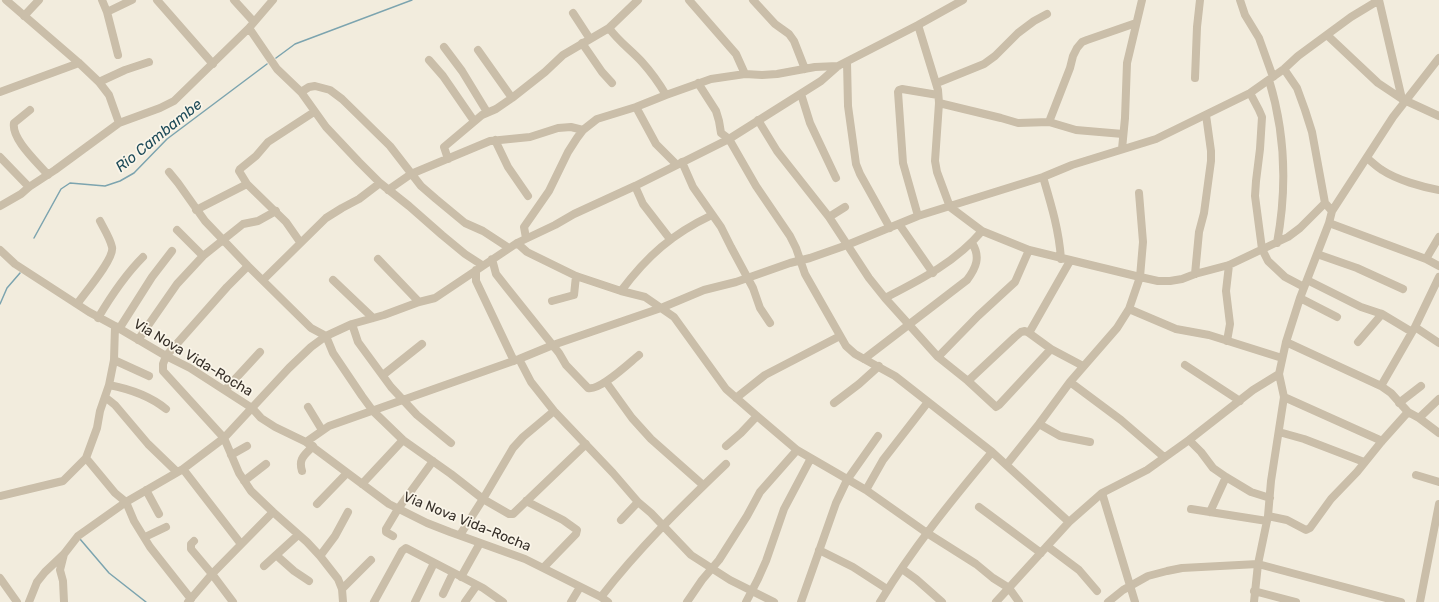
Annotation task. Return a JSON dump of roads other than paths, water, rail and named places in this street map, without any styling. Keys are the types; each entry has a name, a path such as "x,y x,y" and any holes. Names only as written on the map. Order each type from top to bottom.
{"street":[{"path":"6,0 99,82 109,95 119,123"},
{"path":"24,16 39,0"},
{"path":"102,0 107,12 118,55"},
{"path":"107,12 132,0"},
{"path":"157,0 213,64"},
{"path":"234,0 252,25 267,55 277,69 301,92 326,127 380,184 479,267"},
{"path":"0,206 21,194 119,123 154,111 174,100 252,25 273,0"},
{"path":"448,159 444,147 474,121 512,98 545,72 559,58 609,28 638,0"},
{"path":"689,0 736,54 745,74"},
{"path":"753,0 775,24 789,34 794,41 805,69"},
{"path":"29,602 37,582 64,554 78,536 126,502 180,471 224,438 289,368 311,347 326,336 352,324 435,298 479,267 517,243 728,139 821,81 838,66 918,26 950,2 963,0"},
{"path":"1122,149 1127,63 1142,0"},
{"path":"1196,78 1196,27 1200,0"},
{"path":"1240,0 1245,15 1259,38 1271,79 1279,120 1283,170 1281,216 1277,243"},
{"path":"302,471 300,460 309,444 322,430 329,426 403,401 553,345 607,328 704,290 736,282 847,245 918,216 1043,177 1072,165 1156,139 1206,115 1271,79 1298,56 1351,17 1379,0 1403,100"},
{"path":"573,13 599,68 612,83"},
{"path":"937,83 984,64 1018,33 1034,21 1047,14"},
{"path":"1049,122 1077,48 1087,40 1136,23"},
{"path":"918,26 937,83 939,98 935,161 937,172 950,206 982,231 1029,250 1061,259 1158,281 1170,281 1182,279 1229,265 1277,243 1300,228 1325,203"},
{"path":"609,28 655,77 666,95"},
{"path":"1327,35 1344,50 1360,68 1378,83 1403,100 1439,116"},
{"path":"444,47 462,71 487,112"},
{"path":"478,50 512,98"},
{"path":"1254,602 1254,591 1267,518 1284,398 1279,374 1286,342 1305,283 1329,223 1332,211 1403,100 1439,58"},
{"path":"429,60 443,76 474,121"},
{"path":"99,82 125,70 149,62"},
{"path":"847,62 848,106 856,164 890,228"},
{"path":"0,92 79,63"},
{"path":"526,238 524,227 549,191 568,152 583,130 597,119 636,107 711,79 745,74 777,74 815,67 838,66"},
{"path":"1284,69 1297,88 1305,110 1312,132 1325,203 1332,211"},
{"path":"698,83 716,111 721,133 728,139 756,186 790,236 805,274 834,322 846,346 855,354 895,376 992,452 1069,522"},
{"path":"301,92 309,87 315,86 330,90 342,99 390,146 421,186 465,223 483,231 509,248"},
{"path":"918,216 903,163 899,90 902,89 939,98 1018,124 1049,122 1076,130 1123,134"},
{"path":"1250,92 1262,117 1255,196 1262,249 1268,261 1285,278 1305,283 1382,314 1439,343"},
{"path":"801,94 810,123 836,178"},
{"path":"636,107 656,144 679,164 721,227 748,278 760,308 770,323"},
{"path":"30,110 16,120 13,126 20,143 48,175"},
{"path":"300,242 286,222 247,184 239,171 256,156 268,142 314,112"},
{"path":"1195,274 1199,232 1205,206 1211,161 1206,115"},
{"path":"758,120 794,174 829,217 884,298 938,357 968,381 994,405 999,405 1051,349"},
{"path":"388,190 411,174 495,140 530,137 558,128 576,128 583,130"},
{"path":"495,140 508,168 528,196"},
{"path":"0,157 29,187"},
{"path":"1367,158 1383,171 1393,176 1439,190"},
{"path":"168,172 178,183 196,210 222,240 311,328 326,336 334,353 373,411 403,440 483,499 511,515 586,444"},
{"path":"1043,177 1055,216 1061,259"},
{"path":"196,210 247,184"},
{"path":"263,280 326,218 359,199 380,184"},
{"path":"635,186 643,204 670,239"},
{"path":"1006,464 1039,424 1083,366 1117,328 1129,310 1140,277 1144,233 1139,193"},
{"path":"829,217 845,207"},
{"path":"138,340 177,284 203,256 243,224 258,221 276,211"},
{"path":"621,291 642,264 670,239 712,215"},
{"path":"76,304 97,278 112,253 112,248 100,221"},
{"path":"1329,223 1426,259 1439,266"},
{"path":"899,224 933,273"},
{"path":"177,230 203,256"},
{"path":"884,298 933,273 972,243 982,231"},
{"path":"1426,259 1439,237"},
{"path":"517,243 527,252 576,276 621,291 645,297 661,308 677,320 719,380 736,398 797,450 866,490 976,564 993,578 1009,588 1020,602"},
{"path":"864,359 967,280 974,270 976,263 977,255 972,243"},
{"name":"Via Nova Vida-Rocha","path":"0,250 15,264 98,318 190,368 252,408 260,418 309,444 382,500 428,523 544,567 608,602"},
{"path":"938,357 978,316 1015,282 1029,250"},
{"path":"0,496 63,481 86,458 97,428 100,411 110,385 117,328 172,251"},
{"path":"1317,254 1357,268 1403,289"},
{"path":"98,318 114,292 143,257"},
{"path":"378,259 419,302"},
{"path":"492,259 496,274 553,345 566,365 588,388 593,388 606,382 639,355"},
{"path":"1029,333 1070,261"},
{"path":"1227,341 1230,324 1226,291 1229,265"},
{"path":"248,266 222,292 166,356 163,364 163,371 224,438 244,481 251,491 320,556 338,579 342,589 343,602"},
{"path":"479,267 476,281 516,360 554,411 613,473 638,502 691,555 712,569 774,602"},
{"path":"552,301 574,295 576,276"},
{"path":"1381,386 1414,330 1439,277"},
{"path":"333,280 373,318"},
{"path":"1300,298 1337,317"},
{"path":"1129,310 1176,329 1209,335 1282,358"},
{"path":"1358,342 1382,314"},
{"path":"352,324 358,342 403,401 417,415 451,443"},
{"path":"968,381 1015,337 1021,332 1025,331 1051,349 1083,366"},
{"path":"736,398 765,375 840,336"},
{"path":"1286,342 1381,386 1391,393 1408,412 1419,418 1439,433"},
{"path":"383,375 422,344"},
{"path":"225,390 260,352"},
{"path":"114,360 149,376"},
{"path":"1185,365 1240,401"},
{"path":"834,403 859,384 878,366"},
{"path":"996,602 1069,522 1102,493 1147,470 1279,374"},
{"path":"606,382 629,414 651,439 703,485"},
{"path":"1070,382 1121,420 1164,457"},
{"path":"110,385 130,390 149,398 166,409"},
{"path":"1399,403 1421,386"},
{"path":"105,397 115,406 148,444 180,471 241,544"},
{"path":"1284,398 1382,441"},
{"path":"1419,418 1439,399"},
{"path":"866,490 883,460 928,402"},
{"path":"308,407 322,430"},
{"path":"460,535 513,448 523,437 554,411"},
{"path":"1191,510 1287,520 1306,530 1310,528 1331,498 1357,472 1408,412"},
{"path":"726,446 757,416"},
{"path":"1039,424 1060,436 1090,442"},
{"path":"1279,432 1304,439 1364,462"},
{"path":"801,602 836,503 847,480 878,436"},
{"path":"362,484 403,440"},
{"path":"1189,440 1201,452 1213,468 1251,492 1270,498"},
{"path":"231,455 247,446"},
{"path":"686,602 712,569 747,516 760,492 797,450"},
{"path":"880,602 887,589 928,533 992,452"},
{"path":"86,458 115,493 126,502 134,521 150,547 189,600 272,512"},
{"path":"746,602 766,561 784,509 811,458"},
{"path":"393,536 386,532 386,529 398,509 433,461"},
{"path":"244,481 266,464"},
{"path":"601,597 628,563 703,485 726,464"},
{"path":"317,504 347,473"},
{"path":"1416,475 1439,482"},
{"path":"1210,512 1226,477"},
{"path":"146,490 158,514"},
{"path":"1102,493 1136,602"},
{"path":"526,500 563,520 577,530 576,534 544,567"},
{"path":"621,520 638,502"},
{"path":"1420,602 1439,504"},
{"path":"979,506 1041,553"},
{"path":"320,556 336,536 348,512"},
{"path":"145,537 166,527"},
{"path":"264,566 298,534"},
{"path":"194,541 191,544 191,549 212,574 232,602"},
{"path":"461,577 480,543"},
{"path":"1047,546 1079,570 1097,591"},
{"path":"374,602 402,551 406,548 477,585 503,602"},
{"path":"819,550 853,568 887,589"},
{"path":"64,554 60,570 63,581 64,602"},
{"path":"276,555 309,582"},
{"path":"342,589 371,560"},
{"path":"415,602 434,563"},
{"path":"1108,602 1123,590 1148,576 1182,568 1258,564 1401,602"},
{"path":"902,569 942,602"},
{"path":"443,594 453,573"},
{"path":"0,578 17,602"},
{"path":"465,602 477,585"},
{"path":"571,602 580,587"},
{"path":"1254,591 1296,602"}],"waterway":[{"name":"Rio Cambambe","path":"276,58 295,44 412,0"},
{"name":"Rio Cambambe","path":"34,238 61,189 70,183 105,186 120,181 134,173 167,139 267,64"},
{"name":"Rio Cambambe","path":"0,304 7,288 20,273"},
{"path":"80,539 109,573 146,602"}]}
